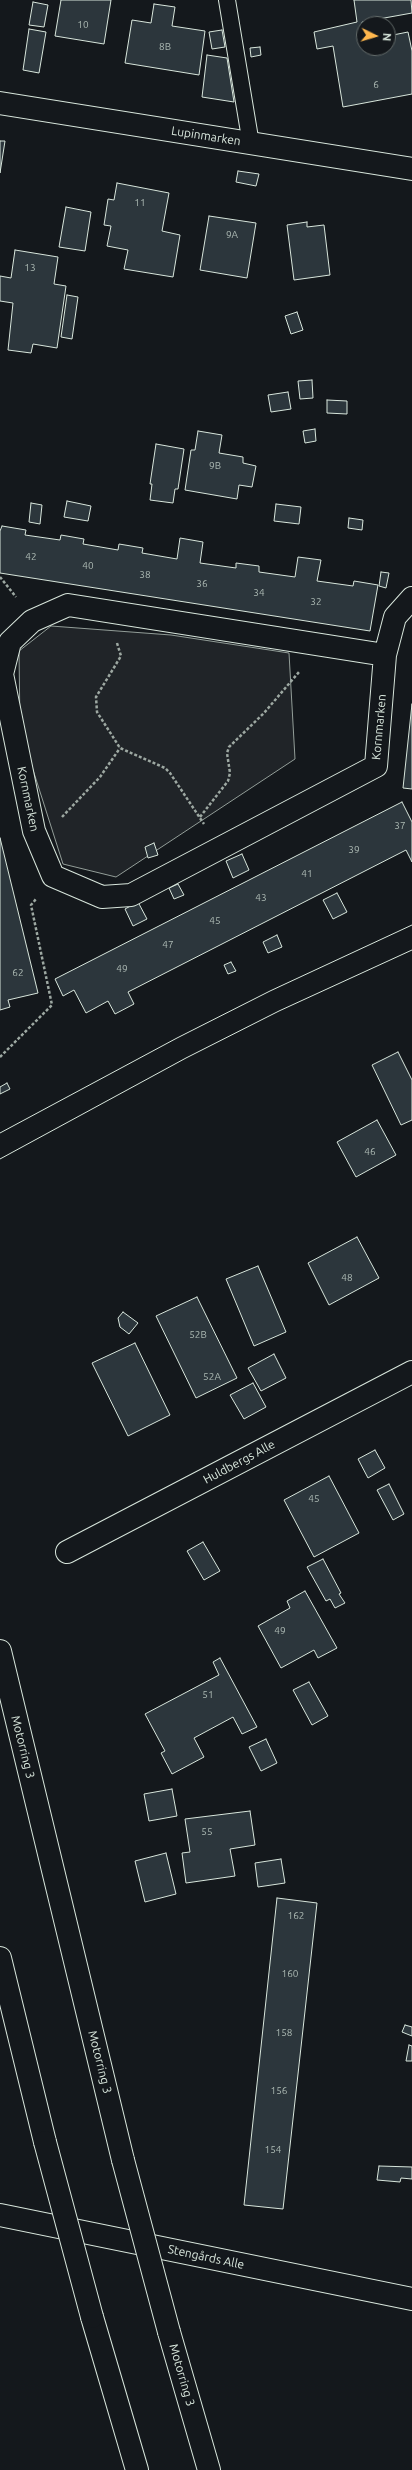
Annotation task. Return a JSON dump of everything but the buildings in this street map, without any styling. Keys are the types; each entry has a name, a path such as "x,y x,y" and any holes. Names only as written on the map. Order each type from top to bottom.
{"main road":[{"name":"Lupinmarken","path":"0,103 412,169"},
{"name":"Kornmarken","path":"385,655 68,605 32,620 10,642 2,674 34,831 53,876 102,897 131,895 376,766 385,655 395,617 412,598"},
{"name":"Huldbergs Alle","path":"67,1552 412,1372"},
{"name":"Motorring 3","path":"0,1651 123,2160 169,2332 209,2470"},
{"path":"0,1958 45,2142 92,2317 137,2470"},
{"name":"Stengårds Alle","path":"0,2214 412,2299"}],"lane":[{"path":"227,0 251,144"}],"path":[{"path":"112,612 113,630 121,656 99,691 95,703 97,712 120,748 165,768 221,848"},
{"path":"200,817 228,781 230,773 227,753 229,747 264,713 307,662 316,644"},
{"path":"34,831 51,826 70,810 100,777 120,748"},
{"path":"0,1057 52,1005 31,905 53,876"}],"shaded area":[{"path":"51,626 171,635 289,653 295,759 116,877 63,864 20,729 19,651"}],"tram line":[{"path":"0,1133 177,1038 270,991 412,925"},
{"path":"0,1159 186,1058 279,1011 412,950"}]}
